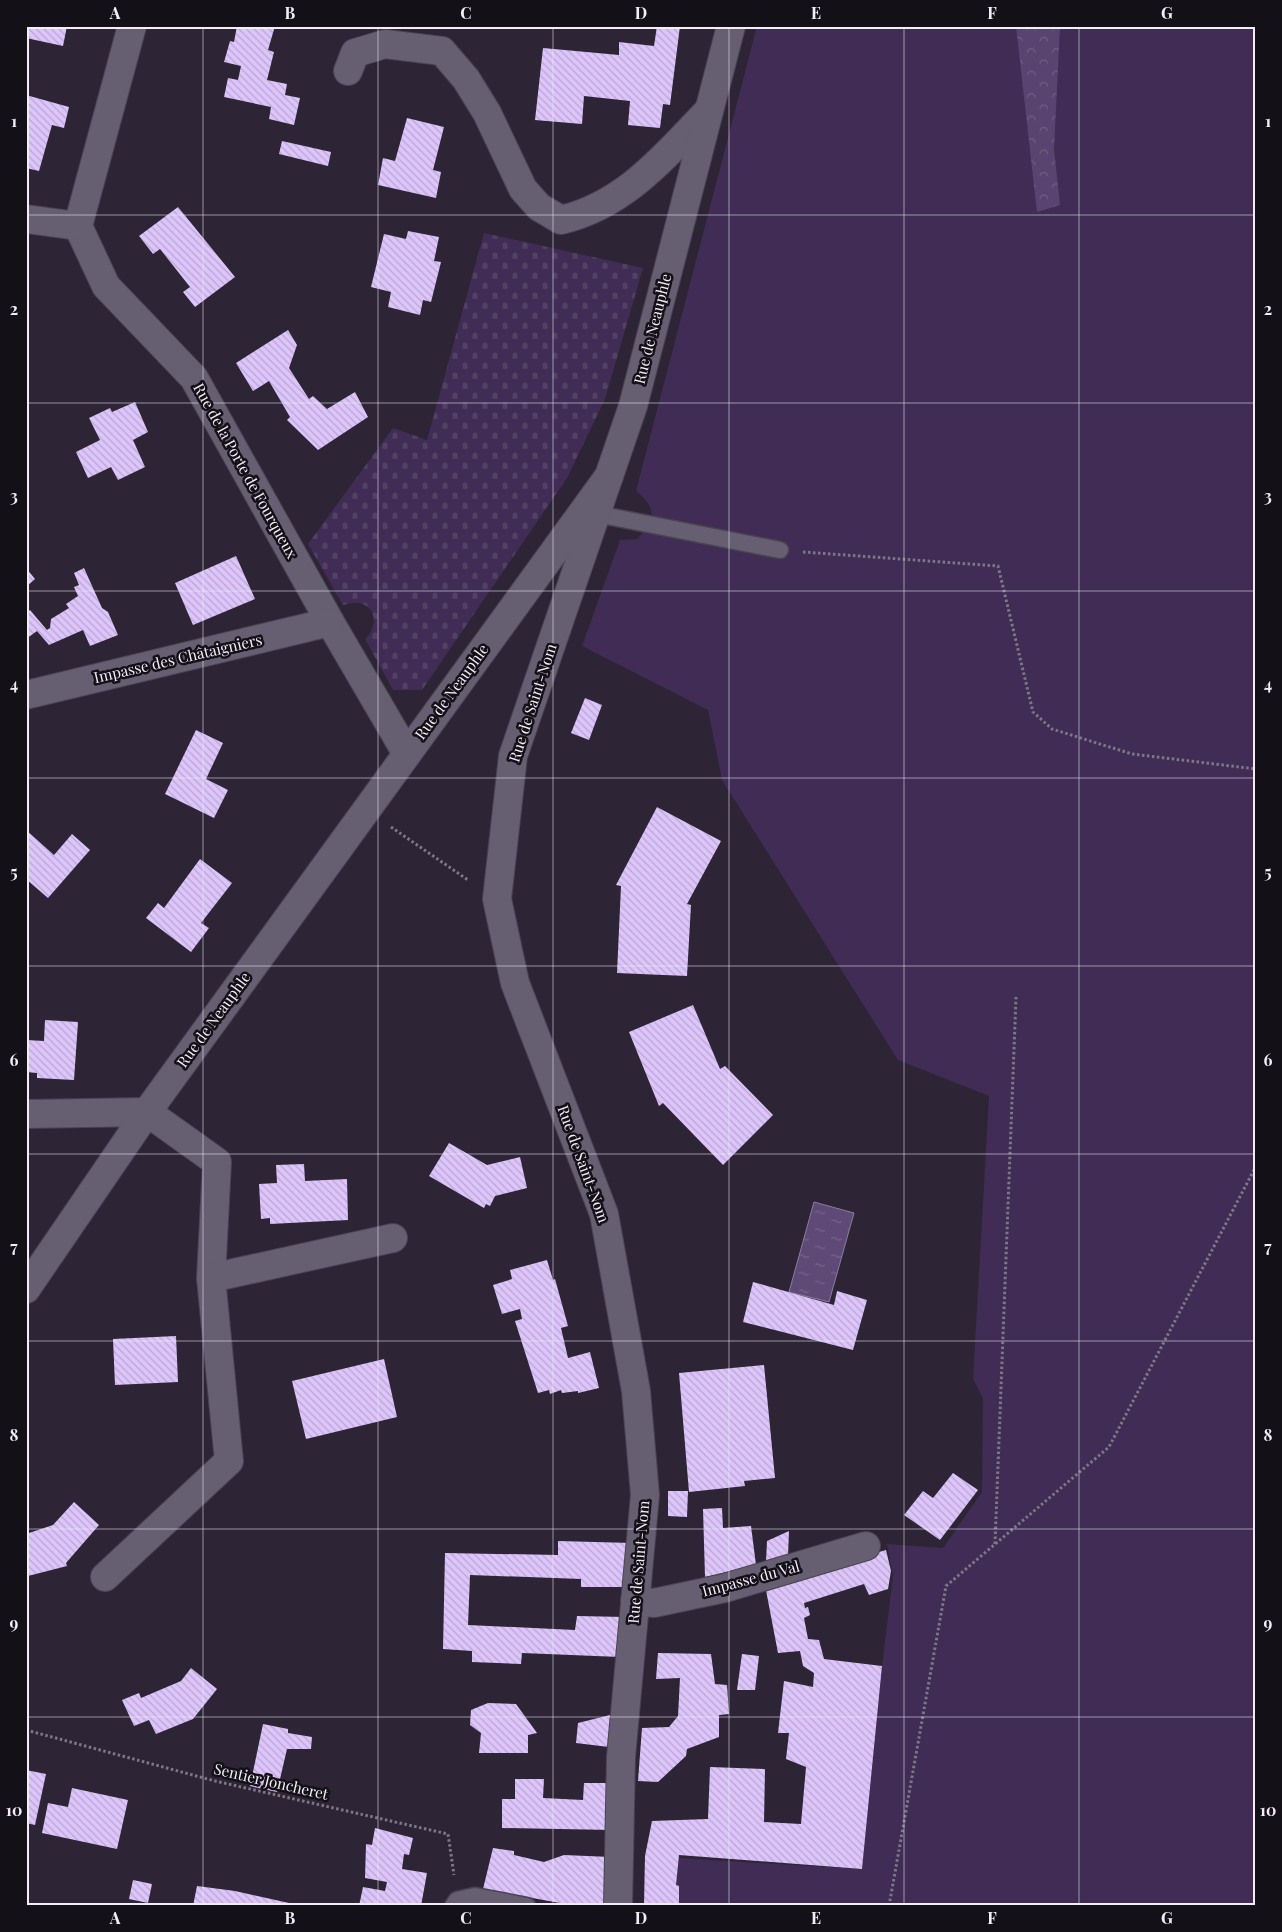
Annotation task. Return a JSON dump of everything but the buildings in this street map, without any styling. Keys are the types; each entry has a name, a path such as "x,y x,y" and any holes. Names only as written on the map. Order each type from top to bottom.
{"street":[{"path":"26,219 78,226 132,26"},
{"name":"Rue de Neauphle","path":"26,1289 147,1112 368,811 407,754 609,476 633,406 731,26"},
{"path":"348,71 355,53 385,44 442,51 466,79 488,113 522,189 539,207 561,220 590,212 611,201 642,179 709,110"},
{"name":"Rue de la Porte de Fourqueux","path":"78,226 106,286 194,378 330,622 407,754"},
{"name":"Rue de Saint-Nom","path":"609,476 513,756 497,899 515,984 604,1214 636,1391 644,1485 621,1757 618,1906"},
{"name":"Impasse des Châtaigniers","path":"26,695 330,622"},
{"path":"26,1114 147,1112 217,1162 211,1278 229,1461 105,1577"},
{"path":"211,1278 393,1238"},
{"name":"Impasse du Val","path":"635,1601 654,1603 725,1588 866,1546"}],"lane":[{"path":"597,514 780,550"},
{"path":"455,1903 475,1896 527,1906"}],"path":[{"path":"780,550 998,566 1033,712 1052,729 1132,754 1256,769"},
{"path":"368,811 497,899"},
{"path":"995,1545 1016,997"},
{"path":"889,1906 946,1586 1109,1447 1256,1166"},
{"name":"Sentier Joncheret","path":"26,1730 215,1781 448,1834 455,1903"}],"green space":[{"path":"757,26 1256,26 1256,1906 644,1906 645,1856 862,1869 893,1576 887,1544 943,1548 982,1492 983,1398 973,1379 989,1096 898,1060 722,780 708,710 582,646 620,540 637,539 648,526 650,520 651,509 643,497 636,491"},
{"path":"1016,26 1060,26 1054,149 1060,205 1037,212"},
{"path":"484,233 643,268 605,399 567,478 422,690 393,690 365,639 372,630 374,619 370,609 359,603 343,605 308,544 393,428 427,440"}],"water":[{"path":"814,1202 854,1213 829,1302 789,1292"}]}
